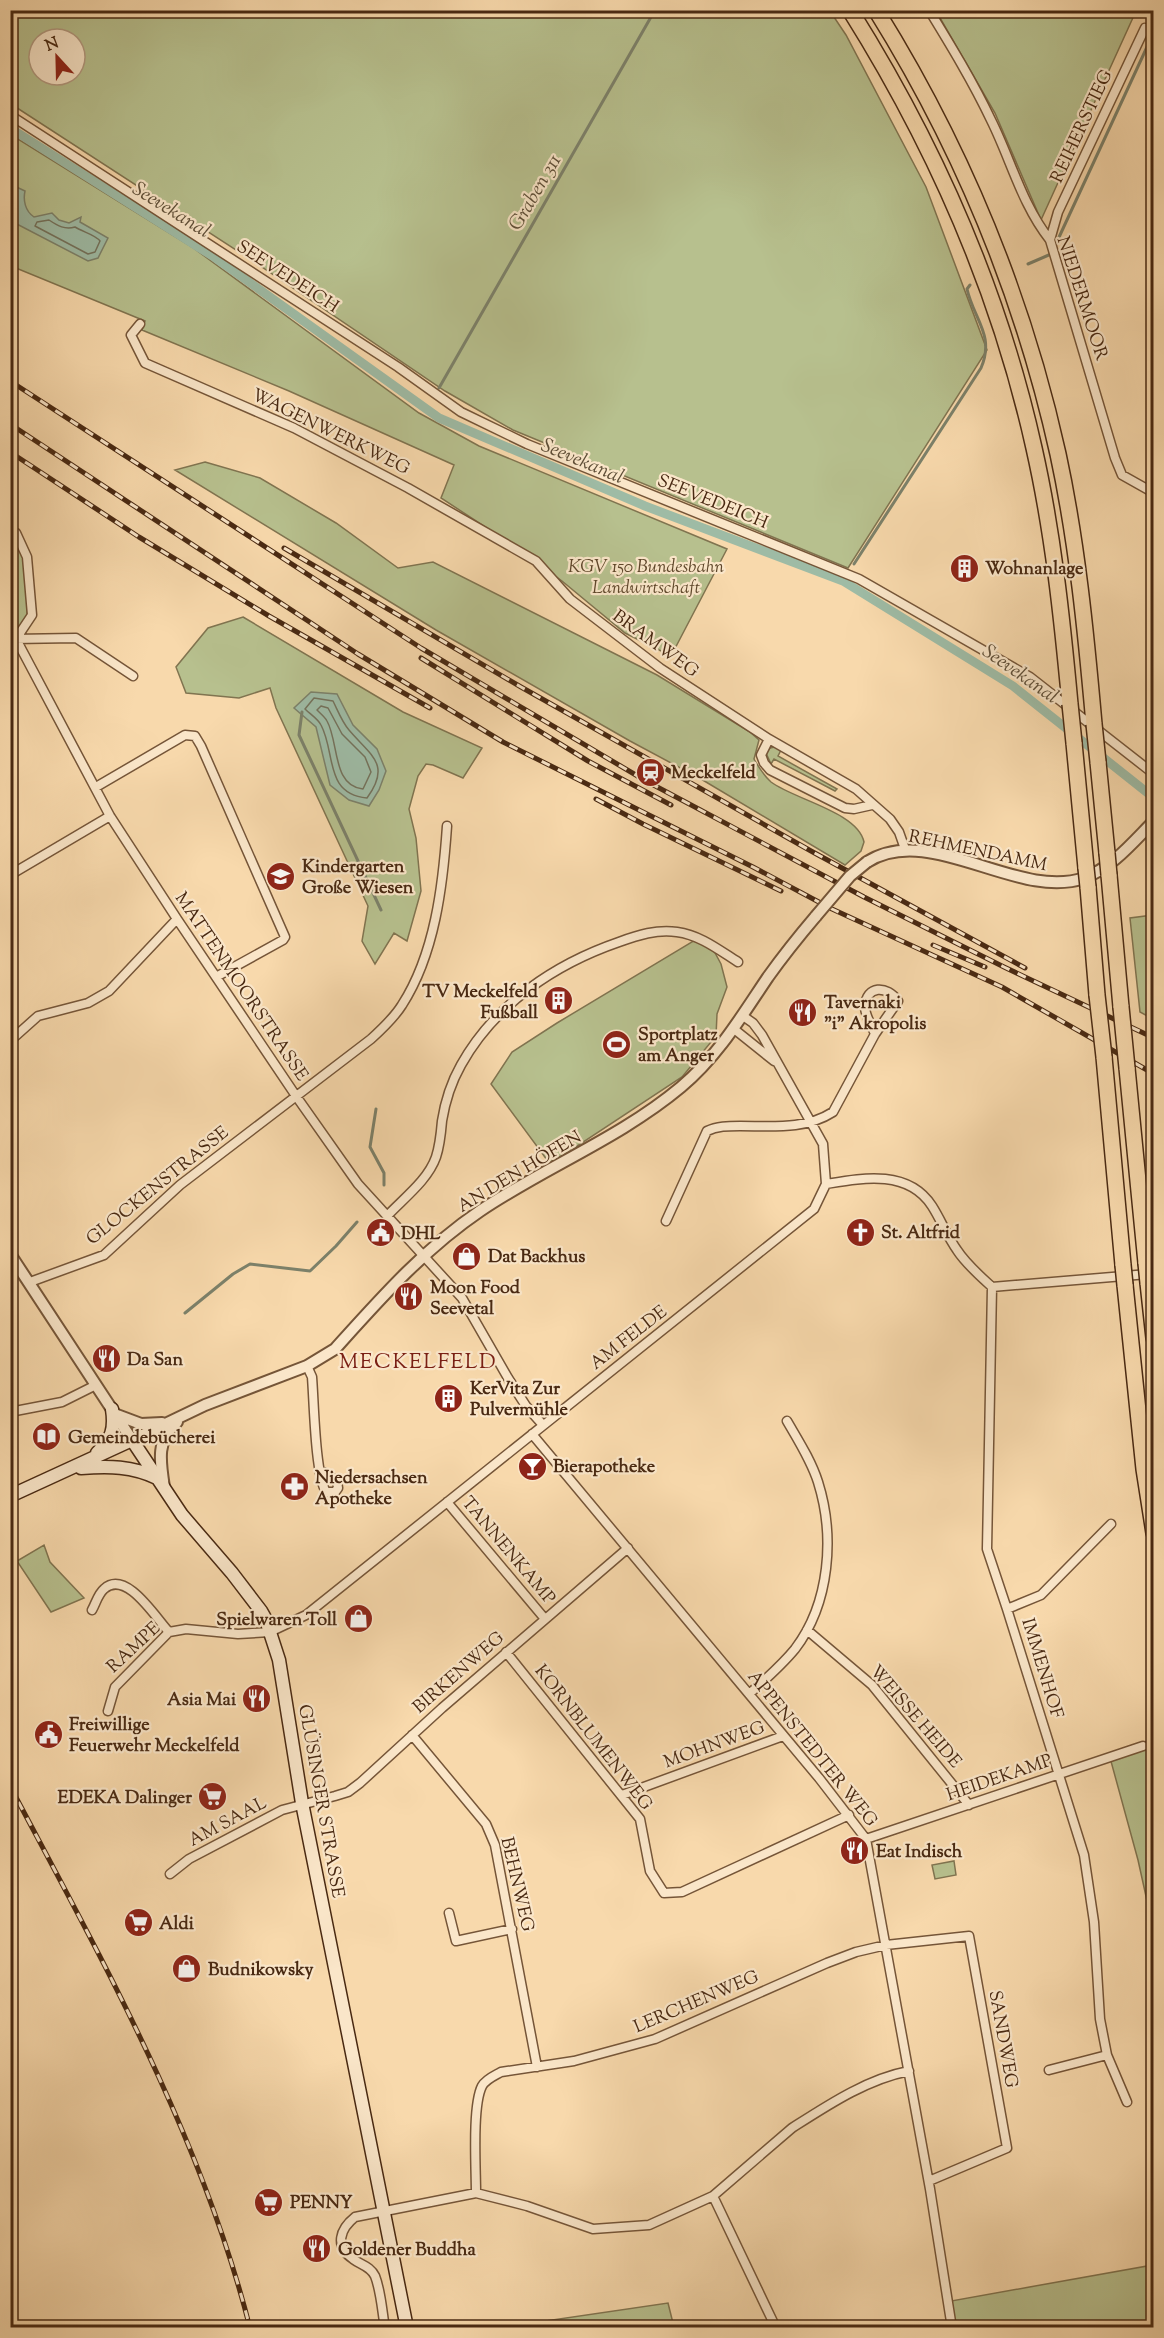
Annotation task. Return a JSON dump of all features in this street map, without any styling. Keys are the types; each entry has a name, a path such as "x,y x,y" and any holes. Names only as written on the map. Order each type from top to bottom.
{"highway":[{"path":"850,10 898,91 949,191 988,288 1034,448 1047,517 1070,704 1125,1286 1144,1469 1154,1533"},
{"path":"876,10 920,84 967,176 998,251 1028,339 1058,454 1083,617 1154,1338"}],"main road":[{"path":"87,1462 104,1447 112,1436 114,1412"},
{"path":"10,1496 132,1440"},
{"name":"GLÜSINGER STRASSE","path":"132,1440 192,1527 256,1603 266,1620 279,1660 302,1803 407,2328"},
{"path":"74,1468 126,1467 142,1471 160,1482"}],"street":[{"name":"NIEDERMOOR","path":"929,10 951,45 992,121 1035,220 1050,240 1122,476 1154,493"},
{"name":"REIHERSTIEG","path":"1050,240 1058,212 1149,30"},
{"name":"SEEVEDEICH","path":"10,115 398,367 461,412 527,444 859,579 1030,677 1154,774"},
{"name":"WAGENWERKWEG","path":"140,324 131,335 145,363 294,428 408,488 536,561"},
{"path":"10,531 16,533 27,557 32,615 13,639"},
{"name":"BRAMWEG","path":"536,561 570,599 660,668 769,738 856,789 894,824 905,849"},
{"path":"13,639 76,638 133,676"},
{"name":"MATTENMOORSTRASSE","path":"13,639 110,816 177,920 358,1184 462,1298 508,1378 526,1406 543,1425"},
{"path":"96,787 185,735 195,736 285,937 216,977"},
{"path":"769,738 761,755 770,770 845,808 854,809 872,805"},
{"path":"10,875 110,816"},
{"name":"REHMENDAMM","path":"734,1029 784,955 850,876 867,861 887,852 905,849 929,852 1042,881 1067,882 1098,872 1116,859 1154,821"},
{"name":"GLOCKENSTRASSE","path":"30,1282 104,1255 180,1185 388,1024 413,987 428,944 442,888 447,826"},
{"path":"10,1041 38,1016 88,1003 109,991 177,920"},
{"path":"387,1216 425,1176 436,1159 449,1092 460,1066 493,1020 547,975 594,951 654,932 677,932 699,938 738,962"},
{"path":"666,1221 707,1131 724,1126 797,1126 813,1122 833,1112 875,1034 898,1001 893,993 884,989 874,991 868,997 865,1007 875,1034"},
{"path":"743,1016 753,1023 824,1144 826,1184 873,1178 888,1179 912,1187 924,1196 957,1250 992,1287 1149,1273"},
{"path":"734,1029 778,1065"},
{"name":"AN DEN HÖFEN","path":"132,1440 187,1414 307,1366 335,1349 423,1257 458,1227 488,1206 617,1132 662,1103 703,1067 734,1029"},
{"name":"AM FELDE","path":"270,1632 306,1615 808,1214 820,1200 826,1184"},
{"path":"10,1254 132,1440"},
{"name":"IMMENHOF","path":"992,1287 987,1549 1084,1856 1094,1922 1100,2019 1107,2055 1127,2102"},
{"path":"307,1366 312,1377 320,1470"},
{"path":"10,1412 62,1402 96,1385"},
{"path":"114,1412 141,1424 174,1420"},
{"path":"160,1482 163,1439 170,1428 187,1414"},
{"path":"749,1694 781,1665 807,1630 821,1595 827,1560 823,1504 818,1482 810,1462 787,1421"},
{"name":"APPENSTEDTER WEG","path":"532,1434 849,1815 866,1839 929,2181 952,2328"},
{"name":"TANNENKAMP","path":"447,1502 545,1619"},
{"path":"1007,1609 1041,1595 1111,1524"},
{"name":"BIRKENWEG","path":"302,1803 348,1792 360,1783 506,1652 628,1548"},
{"path":"92,1610 102,1590 110,1584 120,1583 130,1588 169,1632"},
{"name":"RAMPE","path":"108,1711 115,1687 169,1632 186,1629 238,1634 270,1632"},
{"name":"WEISSE HEIDE","path":"807,1630 872,1685 969,1804"},
{"name":"KORNBLUMENWEG","path":"506,1652 640,1819 650,1870 664,1893 682,1892 849,1815"},
{"name":"BEHNWEG","path":"412,1735 486,1824 495,1845 537,2067"},
{"name":"MOHNWEG","path":"622,1795 783,1736"},
{"name":"HEIDEKAMP","path":"866,1839 1143,1746"},
{"name":"AM SAAL","path":"170,1874 189,1859 282,1810 302,1803"},
{"path":"449,1913 456,1941 512,1929"},
{"name":"LERCHENWEG","path":"476,2193 478,2103 482,2085 501,2072 574,2061 655,2040 856,1952 886,1945 969,1936"},
{"name":"SANDWEG","path":"929,2181 1007,2148 969,1936"},
{"path":"1049,2070 1107,2055"},
{"path":"385,2328 374,2275 367,2266 353,2260 344,2251 340,2239 345,2225 355,2217 476,2193 527,2205 593,2229 649,2225 713,2196 792,2128 806,2119 856,2090 891,2074 909,2071"},
{"path":"713,2196 776,2328"}],"green space":[{"path":"10,11 830,11 846,35 926,187 987,350 848,568 513,430 445,391 253,261 11,104"},
{"path":"936,11 1136,11 1041,220 995,113"},
{"name":"KGV 150 Bundesbahn Landwirtschaft","path":"10,134 192,247 419,413 479,446 727,549 671,656 625,633 562,581 513,545 441,498 454,465 289,391 142,330 145,321 11,266"},
{"path":"205,462 260,478 336,523 398,568 433,562 657,675 750,732 759,740 754,759 768,780 850,822 864,842 861,851 845,865 701,779 436,630 175,470"},
{"path":"10,541 23,557 26,566 28,595 27,616 23,630 19,634 10,636"},
{"path":"243,617 403,712 482,748 463,778 426,764 418,776 409,809 416,838 421,891 407,941 394,933 375,964 362,941 368,906 276,708 270,688 239,698 186,693 176,667 208,628"},
{"path":"775,747 781,750 778,756 837,789 835,791 774,759 771,764 766,753 770,748"},
{"path":"1154,915 1153,1019 1140,1012 1130,918"},
{"name":"Sportplatz am Anger","path":"695,940 714,951 721,964 727,987 717,1014 716,1036 682,1077 550,1164 491,1084 512,1052"},
{"path":"44,1545 50,1562 84,1598 51,1612 17,1561"},
{"path":"1153,1739 1153,1928 1138,1860 1109,1754"},
{"path":"954,1861 956,1875 935,1879 932,1865"},
{"path":"1153,2265 1153,2327 956,2327 951,2301"},
{"path":"668,2303 674,2327 505,2327"}],"water":[{"path":"10,184 25,191 25,205 34,217 52,213 59,220 69,223 81,217 80,222 108,238 98,258 88,261 11,221"},
{"path":"311,692 337,694 353,725 377,749 386,771 379,790 369,806 349,800 330,785 316,727 294,708"}],"waterway":[{"name":"Graben 311","path":"439,388 655,10"},
{"path":"1054,248 1153,34"},
{"name":"Seevekanal","path":"10,128 214,257 439,418 645,506 843,581 1013,686 1154,798"},
{"path":"1028,264 1051,254"},
{"path":"854,564 981,368 985,356 985,337 970,300 967,289 970,285"},
{"path":"302,712 299,735 381,910"},
{"path":"376,1109 370,1147 384,1173 384,1185"},
{"path":"185,1313 233,1274 250,1264 310,1271 357,1222"}],"railway":[{"path":"10,381 421,648 646,781 864,897 1154,1038"},
{"path":"10,424 358,654 503,742 832,909 1002,987 1154,1074"},
{"path":"10,452 139,537 269,616 430,708"},
{"path":"284,548 521,687 811,851 1025,968"},
{"path":"421,658 588,761 671,805"},
{"path":"596,799 781,891"},
{"path":"933,945 985,967"},
{"path":"10,1786 113,1983 177,2118 205,2186 250,2328"}],"place":[{"name":"Wohnanlage","path":"964,568"},
{"name":"Meckelfeld","path":"650,772"},
{"name":"Kindergarten Große Wiesen","path":"281,876"},
{"name":"TV Meckelfeld Fußball","path":"559,1001"},
{"name":"Tavernaki \"i\" Akropolis","path":"803,1012"},
{"name":"Sportplatz am Anger","path":"617,1044"},
{"name":"St. Altfrid","path":"860,1232"},
{"name":"DHL","path":"380,1233"},
{"name":"Dat Backhus","path":"467,1256"},
{"name":"Moon Food Seevetal","path":"409,1297"},
{"name":"Da San","path":"106,1359"},
{"name":"KerVita Zur Pulvermühle","path":"449,1398"},
{"name":"Gemeindebücherei","path":"47,1437"},
{"name":"Bierapotheke","path":"532,1466"},
{"name":"Niedersachsen Apotheke","path":"294,1487"},
{"name":"Spielwaren Toll","path":"358,1619"},
{"name":"Asia Mai","path":"257,1699"},
{"name":"Freiwillige Feuerwehr Meckelfeld","path":"48,1734"},
{"name":"EDEKA Dalinger","path":"213,1797"},
{"name":"Eat Indisch","path":"855,1851"},
{"name":"Aldi","path":"138,1923"},
{"name":"Budnikowsky","path":"187,1969"},
{"name":"PENNY","path":"269,2202"},
{"name":"Goldener Buddha","path":"317,2249"}],"district":[{"name":"MECKELFELD","path":"418,1361"}]}
